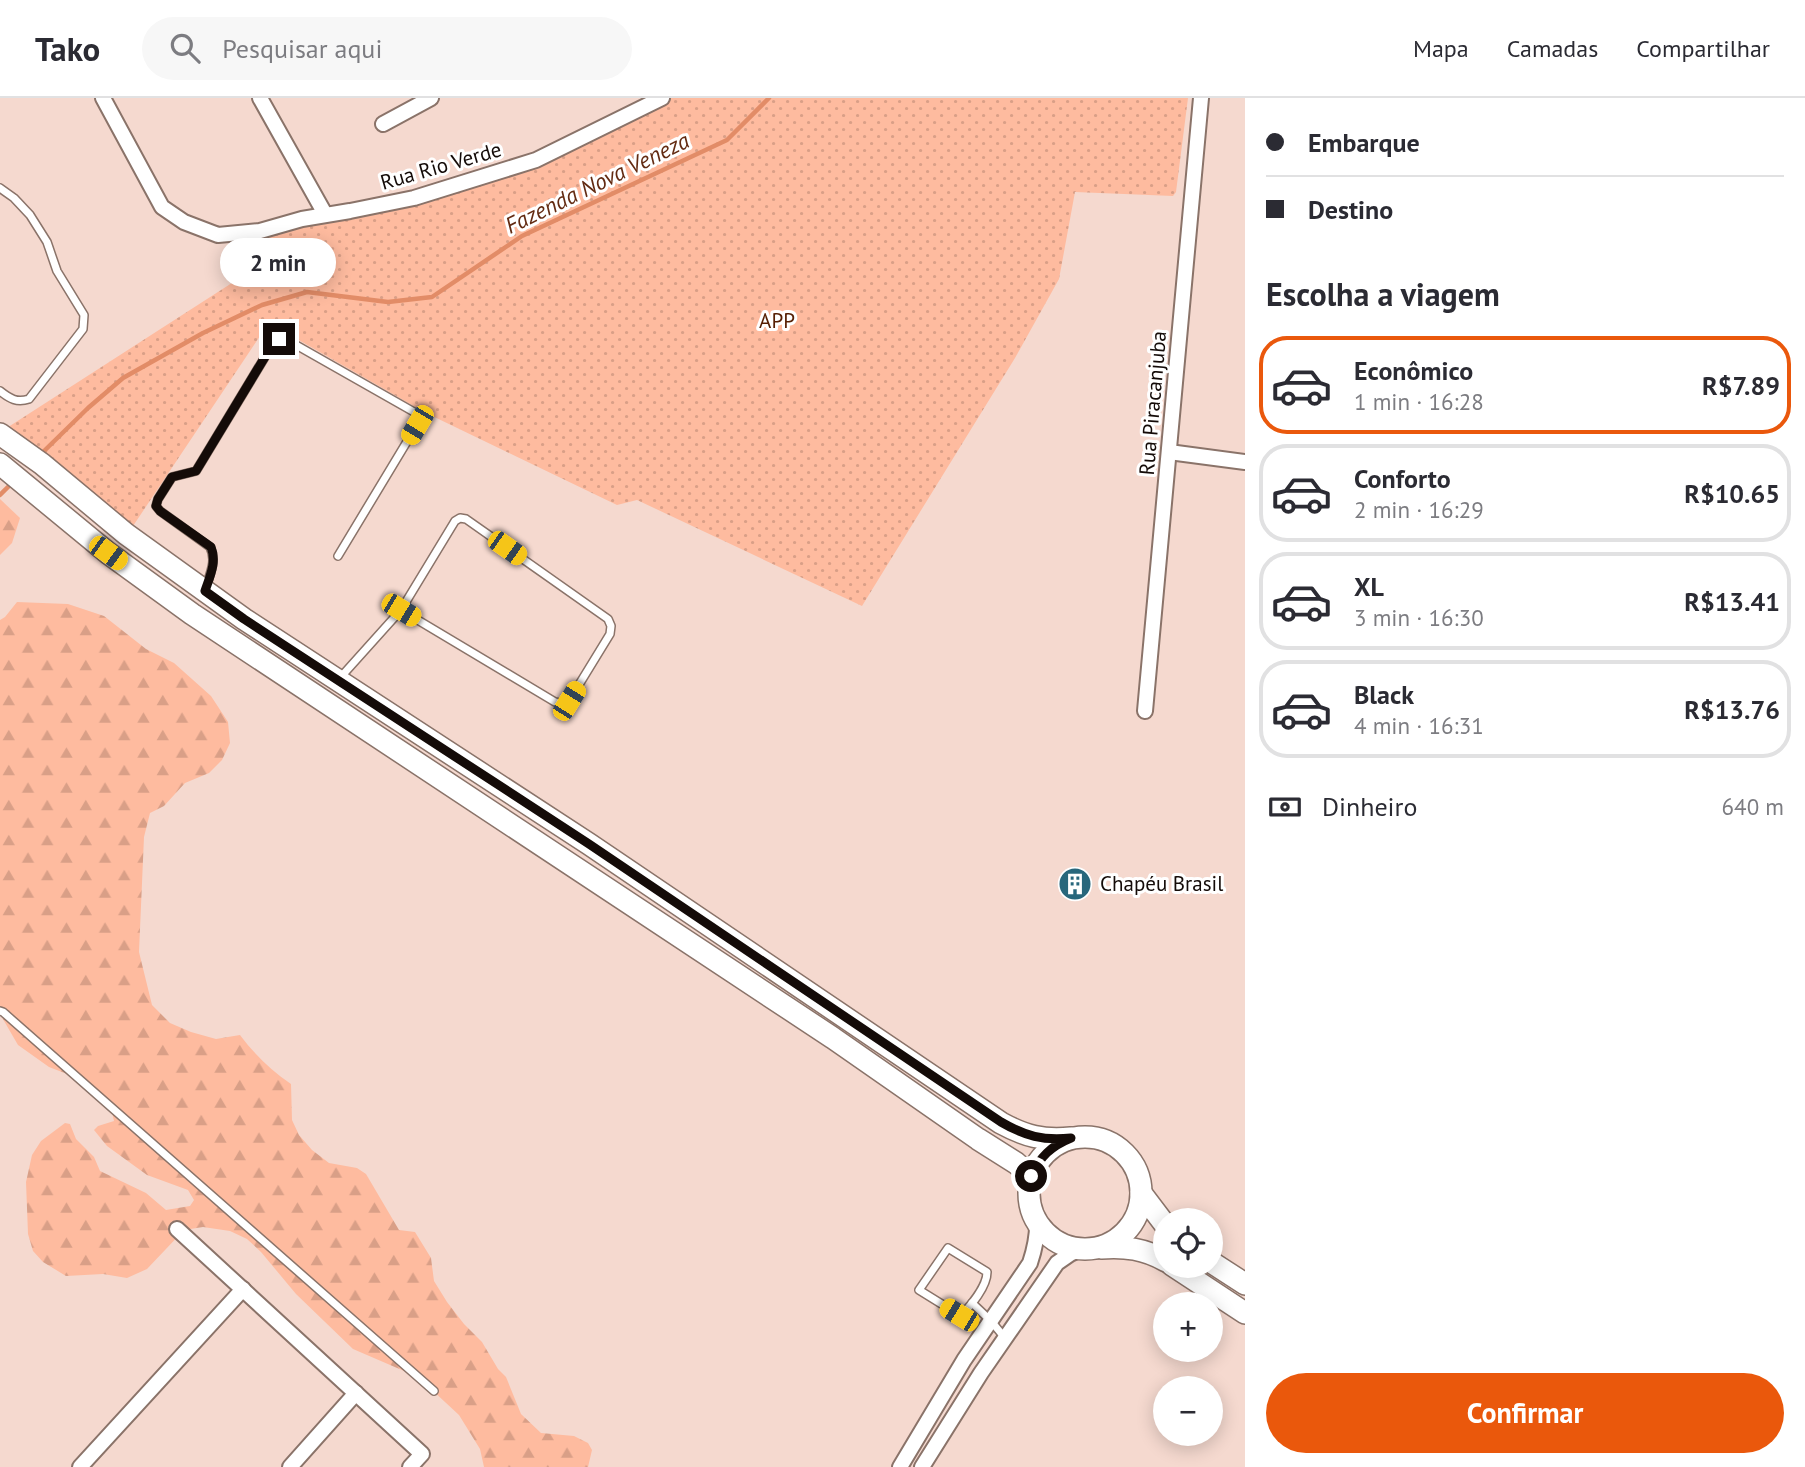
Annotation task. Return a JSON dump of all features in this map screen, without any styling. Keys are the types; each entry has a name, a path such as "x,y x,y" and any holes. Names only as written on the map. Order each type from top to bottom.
{"street":[{"name":"Rua Rio Verde","path":"103,98 162,207 184,222 218,235 260,231 325,214 414,198 536,160 662,98"},
{"path":"260,98 325,214"},
{"path":"383,124 431,98"},
{"name":"Rua Piracanjuba","path":"1145,711 1201,98"},
{"path":"5,437 126,534 205,591 589,844 1001,1122 1032,1137 1052,1140 1093,1137 1115,1145 1131,1161 1140,1182 1141,1193 1140,1206 1128,1229 1108,1244 1070,1254 1057,1263 981,1373 922,1467"},
{"path":"1169,452 1245,462"},
{"path":"0,464 108,553 192,614 833,1038 1002,1153 1031,1176"},
{"path":"1071,1138 1046,1152 1031,1176 1030,1204 1043,1230 1067,1247 1088,1249 1122,1246 1140,1249 1153,1255"},
{"path":"1141,1193 1153,1209"},
{"path":"900,1467 964,1360 1030,1263 1036,1245 1037,1219"},
{"path":"177,1228 422,1454 410,1467"},
{"path":"1223,1270 1245,1284"},
{"path":"1192,1278 1245,1313"},
{"path":"80,1467 243,1289"},
{"path":"964,1360 981,1373"},
{"path":"290,1467 356,1393"}],"lane":[{"path":"0,188 30,215 47,242 57,271 84,315 85,322 83,329 29,399 11,400 0,391"},
{"path":"205,591 214,564 211,547 160,511 156,506 158,499 172,477 196,471 274,342 279,339 289,341 312,354 414,412 418,418 417,425 338,556"},
{"path":"338,680 401,610 455,521 460,518 466,519 608,619 611,626 610,634 569,701 564,704 555,702 401,610"},
{"path":"0,1011 434,1391"},
{"path":"948,1248 986,1272 987,1278 972,1303 961,1316 919,1290 948,1248"},
{"path":"972,1303 1005,1339"}],"green space":[{"name":"APP","path":"670,98 1188,98 1176,192 1173,196 1075,192 1059,279 1015,358 862,606 637,500 617,505 424,412 283,331 260,336 133,526 36,459 2,431 235,281 262,233 410,205 628,121"},
{"path":"0,499 20,518 12,543 0,555"},
{"path":"17,602 68,604 104,616 146,649 174,663 211,696 228,722 230,743 222,760 209,773 185,783 164,806 150,813 144,837 139,952 152,1005 170,1023 191,1032 216,1039 240,1035 264,1062 291,1084 292,1120 299,1135 329,1163 357,1168 366,1174 399,1230 415,1232 431,1258 434,1281 447,1302 482,1342 506,1377 521,1414 541,1433 574,1436 588,1443 592,1450 588,1467 484,1467 480,1449 459,1415 418,1377 353,1349 296,1294 261,1252 247,1239 230,1231 203,1227 184,1230 147,1269 127,1278 103,1274 66,1276 43,1262 33,1251 28,1234 26,1182 32,1155 41,1141 65,1123 70,1124 76,1139 94,1157 100,1171 146,1193 166,1210 190,1206 194,1200 188,1190 147,1175 107,1146 94,1130 114,1121 112,1112 80,1079 49,1067 18,1045 0,1014 0,620"}],"waterway":[{"name":"Fazenda Nova Veneza","path":"41,454 123,378 203,333 262,305 307,292 388,302 432,297 522,236 727,140 769,98"},
{"name":"Fazenda Nova Veneza","path":"0,495 12,483"}],"place":[{"name":"Chapéu Brasil","path":"1075,884"}],"route":[{"path":"279,339 274,342 196,471 172,477 158,499 156,506 160,511 211,547 214,564 205,591 589,844 1001,1122 1032,1137 1052,1140 1071,1138 1046,1152 1031,1176"}]}
